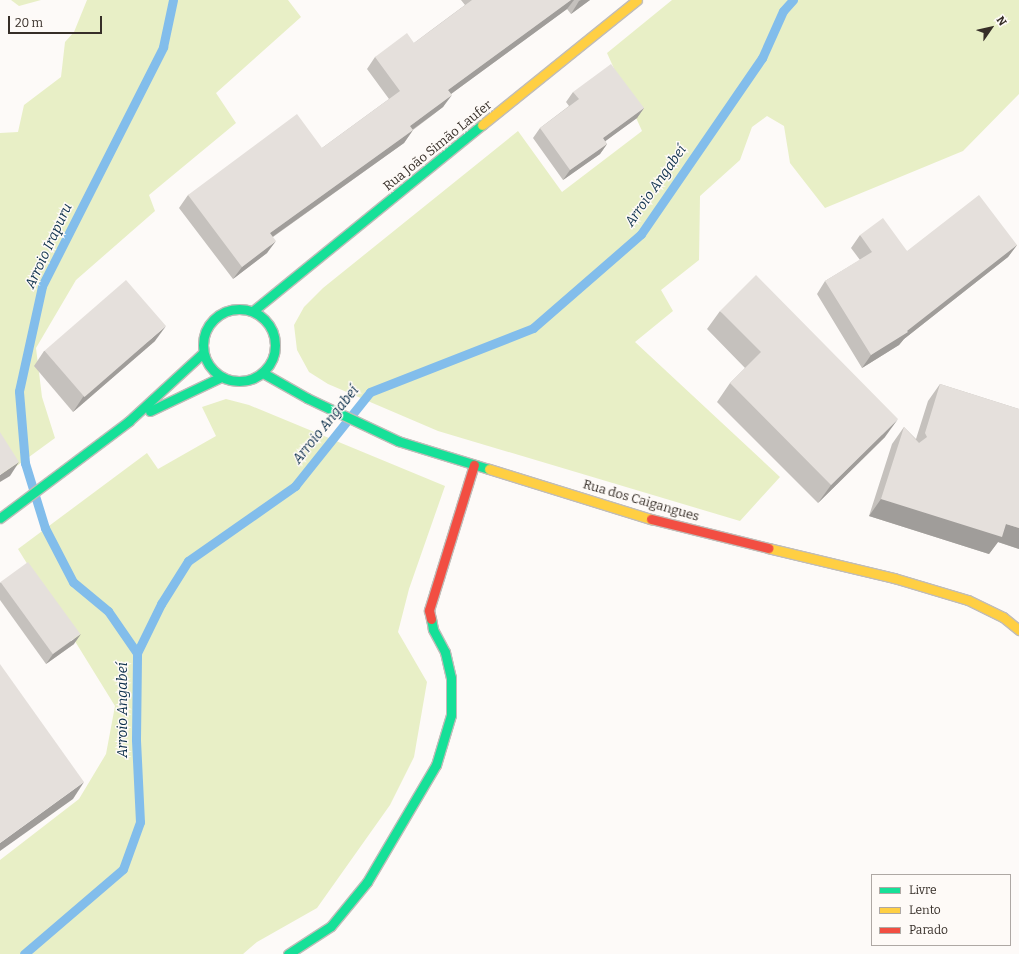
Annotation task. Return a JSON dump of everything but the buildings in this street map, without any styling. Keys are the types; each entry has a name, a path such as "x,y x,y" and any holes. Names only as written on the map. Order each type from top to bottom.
{"street":[{"name":"Rua João Simão Laufer","path":"253,311 638,0"},
{"path":"237,308 253,311 266,319 273,332 276,347 272,361 263,373 250,380 235,381 221,377 210,367 203,353 203,337 209,323 222,312 237,308"},
{"path":"0,518 61,474 129,421 203,353"},
{"name":"Rua dos Caigangues","path":"263,373 307,398 398,441 642,517 894,578 968,600 1003,616 1019,630"},
{"path":"129,421 221,377"},
{"path":"288,954 331,926 367,882 436,765 451,715 451,678 445,652 433,629 429,610 474,465"}],"green space":[{"path":"11,0 41,0 19,6"},
{"path":"87,0 288,0 301,17 216,93 236,123 149,195 155,211 76,280 36,348 42,397 55,438 3,476 0,466 0,133 18,132 24,105 61,77 65,42 74,32"},
{"path":"672,0 1019,0 1019,94 963,151 825,208 790,163 784,126 767,116 752,127 740,160 700,196 699,260 661,290 673,311 635,342 780,477 740,521 438,431 328,384 309,372 297,350 294,325 304,307 323,288 518,131 562,192 642,131 607,53"},
{"path":"226,399 249,405 445,486 409,589 398,632 427,682 414,757 390,805 317,908 257,942 243,954 0,954 0,860 79,799 106,754 115,706 18,549 147,453 158,469 216,436 202,407"}],"waterway":[{"name":"Arroio Irapuru","path":"137,653 108,611 73,582 45,528 25,463 19,391 42,286 163,47 173,0"},
{"name":"Arroio Angabeí","path":"24,954 123,869 140,822 136,739 137,653 161,604 188,561 295,486 370,392 533,328 641,234 762,58 783,11 793,0"}],"traffic: fast":[{"path":"253,311 482,125"},
{"path":"232,309 246,309 253,311 265,319 273,331 275,345 273,359 265,371 253,379 246,381 232,381 225,379 213,371 205,359 203,352 203,338 205,331 213,319 225,311 232,309"},
{"path":"0,518 129,421 203,353"},
{"path":"263,373 307,398 398,441 489,469"},
{"path":"150,411 221,377"},
{"path":"288,954 331,926 367,882 436,765 451,715 451,678 445,652 433,629 431,619"}],"traffic: slow":[{"path":"482,125 637,0"},
{"path":"489,469 651,519"},
{"path":"768,548 894,578 968,600 1003,617 1019,630"}],"traffic: jam":[{"path":"431,619 429,610 474,465"},
{"path":"651,519 768,548"}]}
